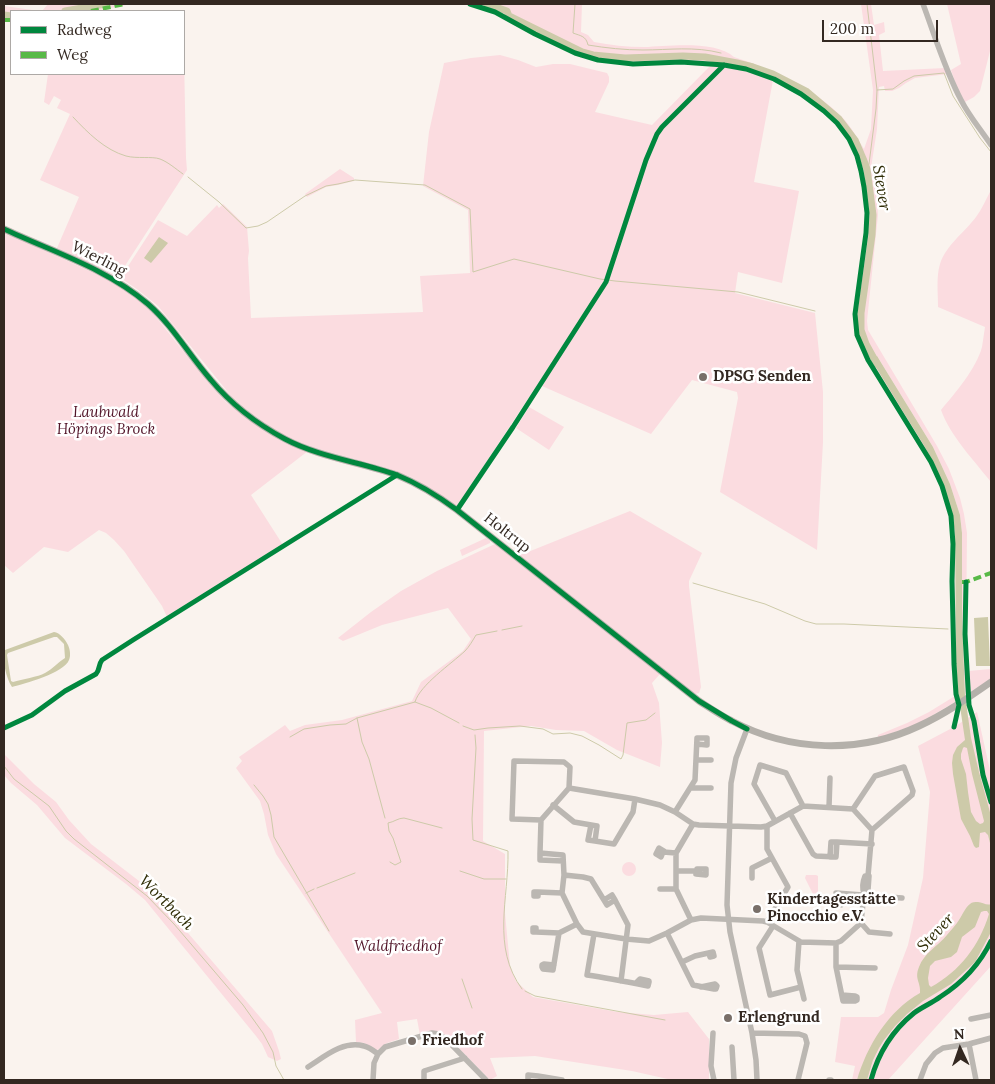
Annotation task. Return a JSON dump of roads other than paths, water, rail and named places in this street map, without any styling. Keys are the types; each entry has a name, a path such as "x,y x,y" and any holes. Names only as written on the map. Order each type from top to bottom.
{"main road":[{"name":"Wierling","path":"4,229 105,274 136,294 161,317 210,380 228,399"},
{"name":"Holtrup","path":"228,399 246,414 285,439 329,455 397,474 436,495 699,701 747,729 806,745 852,745 880,740 904,733 928,722 991,682"}],"street":[{"path":"923,4 960,98 991,145"},
{"path":"747,729 732,775 727,893 728,920 752,1033 757,1080"},
{"path":"675,812 695,780 697,744"},
{"path":"696,760 712,760"},
{"path":"542,820 512,819 514,761 564,762 570,767 569,788 542,820 540,860 563,861 562,893 582,932 649,941 691,920 701,918 767,922 799,941 836,943 841,941 861,923 864,879 865,876 868,876 872,830 853,809 803,806 767,826 761,827 693,824 660,805 569,788"},
{"path":"775,821 754,784 760,765 786,773 803,806"},
{"path":"853,809 875,776 904,767 912,795 872,830"},
{"path":"828,808 830,778"},
{"path":"691,788 711,788"},
{"path":"553,805 574,822 597,826 595,841 614,844 633,812 635,799"},
{"path":"790,814 816,856 836,857 837,842 872,844"},
{"path":"691,920 676,889 676,853 693,824"},
{"path":"767,826 767,848 788,887 767,922"},
{"path":"663,852 676,853"},
{"path":"752,878 752,868 772,858"},
{"path":"676,871 696,872"},
{"path":"564,875 591,879 606,905 615,900 628,925 621,981"},
{"path":"660,889 676,889"},
{"path":"538,892 562,893"},
{"path":"842,894 902,898"},
{"path":"861,923 869,932 890,934"},
{"path":"536,932 559,933 577,924"},
{"path":"773,926 760,948 770,995 801,987"},
{"path":"554,965 559,933"},
{"path":"667,933 693,985 701,987"},
{"path":"594,934 587,975 636,984"},
{"path":"799,941 797,970 804,999"},
{"path":"836,943 836,967 842,995"},
{"path":"682,962 695,956 709,953"},
{"path":"836,967 875,968"},
{"path":"971,1019 991,1015"},
{"path":"373,1080 374,1063 378,1054 386,1047 436,1033 443,1036 486,1080"},
{"path":"713,1033 712,1066 714,1080"},
{"path":"752,1033 799,1034 806,1036 807,1043 798,1080"},
{"path":"920,1080 926,1064 935,1053 943,1048 991,1038"},
{"path":"308,1067 342,1047 355,1044 366,1046 378,1054"},
{"path":"969,1044 976,1080"},
{"path":"732,1048 734,1080"},
{"path":"424,1080 424,1071 465,1058"},
{"path":"528,1080 528,1075 562,1080"}],"waterway":[{"name":"Stever","path":"71,10 105,4"},
{"name":"Stever","path":"487,4 507,11 509,16 582,52 593,55 625,58 705,57 753,67 773,74 806,91 839,119 855,140 867,169 873,215 861,313 861,330 877,364"},
{"path":"575,4 573,33 584,38 588,45 616,49 691,49 721,53"},
{"path":"867,4 877,90 867,169"},
{"name":"Stever","path":"4,15 10,16"},
{"path":"877,90 893,89 914,76 944,73 953,96 991,152"},
{"path":"73,117 91,135 111,150 130,157 160,159 183,174"},
{"path":"188,177 219,202 246,228 267,222 305,196 326,186 355,180 425,185 470,209 473,272 514,259 600,279 738,292 815,311"},
{"path":"693,583 765,604 816,624 948,629"},
{"path":"502,630 522,626"},
{"path":"290,737 304,729 346,724 357,718 415,702 423,689 465,651 476,635 497,631"},
{"path":"415,702 459,723"},
{"path":"463,726 474,730 520,726 543,729 553,734 570,733 582,736 621,759 627,723 646,720 655,713"},
{"path":"357,718 362,742 369,759 385,818"},
{"path":"475,735 473,840 508,851 504,939 513,973 522,989"},
{"name":"Wortbach","path":"4,766 14,779 49,806 66,831 74,839 147,896 174,924 243,1005 263,1033 273,1052 276,1066 284,1080"},
{"path":"254,785 268,804 274,837 329,931"},
{"path":"390,862 395,865 401,862 389,831 388,823 404,818 442,828"},
{"path":"460,871 484,879 506,879"},
{"path":"317,888 355,873"},
{"path":"306,893 314,889"},
{"path":"462,979 472,1008"},
{"path":"525,991 535,996 665,1020"}],"place":[{"name":"DPSG Senden","path":"703,377"},
{"name":"Kindertagesstätte Pinocchio e.V.","path":"757,909"},
{"name":"Erlengrund","path":"728,1018"},
{"name":"Friedhof","path":"412,1041"}],"park label":[{"name":"Laubwald Höpings Brock","path":"106,422"},
{"name":"Waldfriedhof","path":"398,947"}]}
